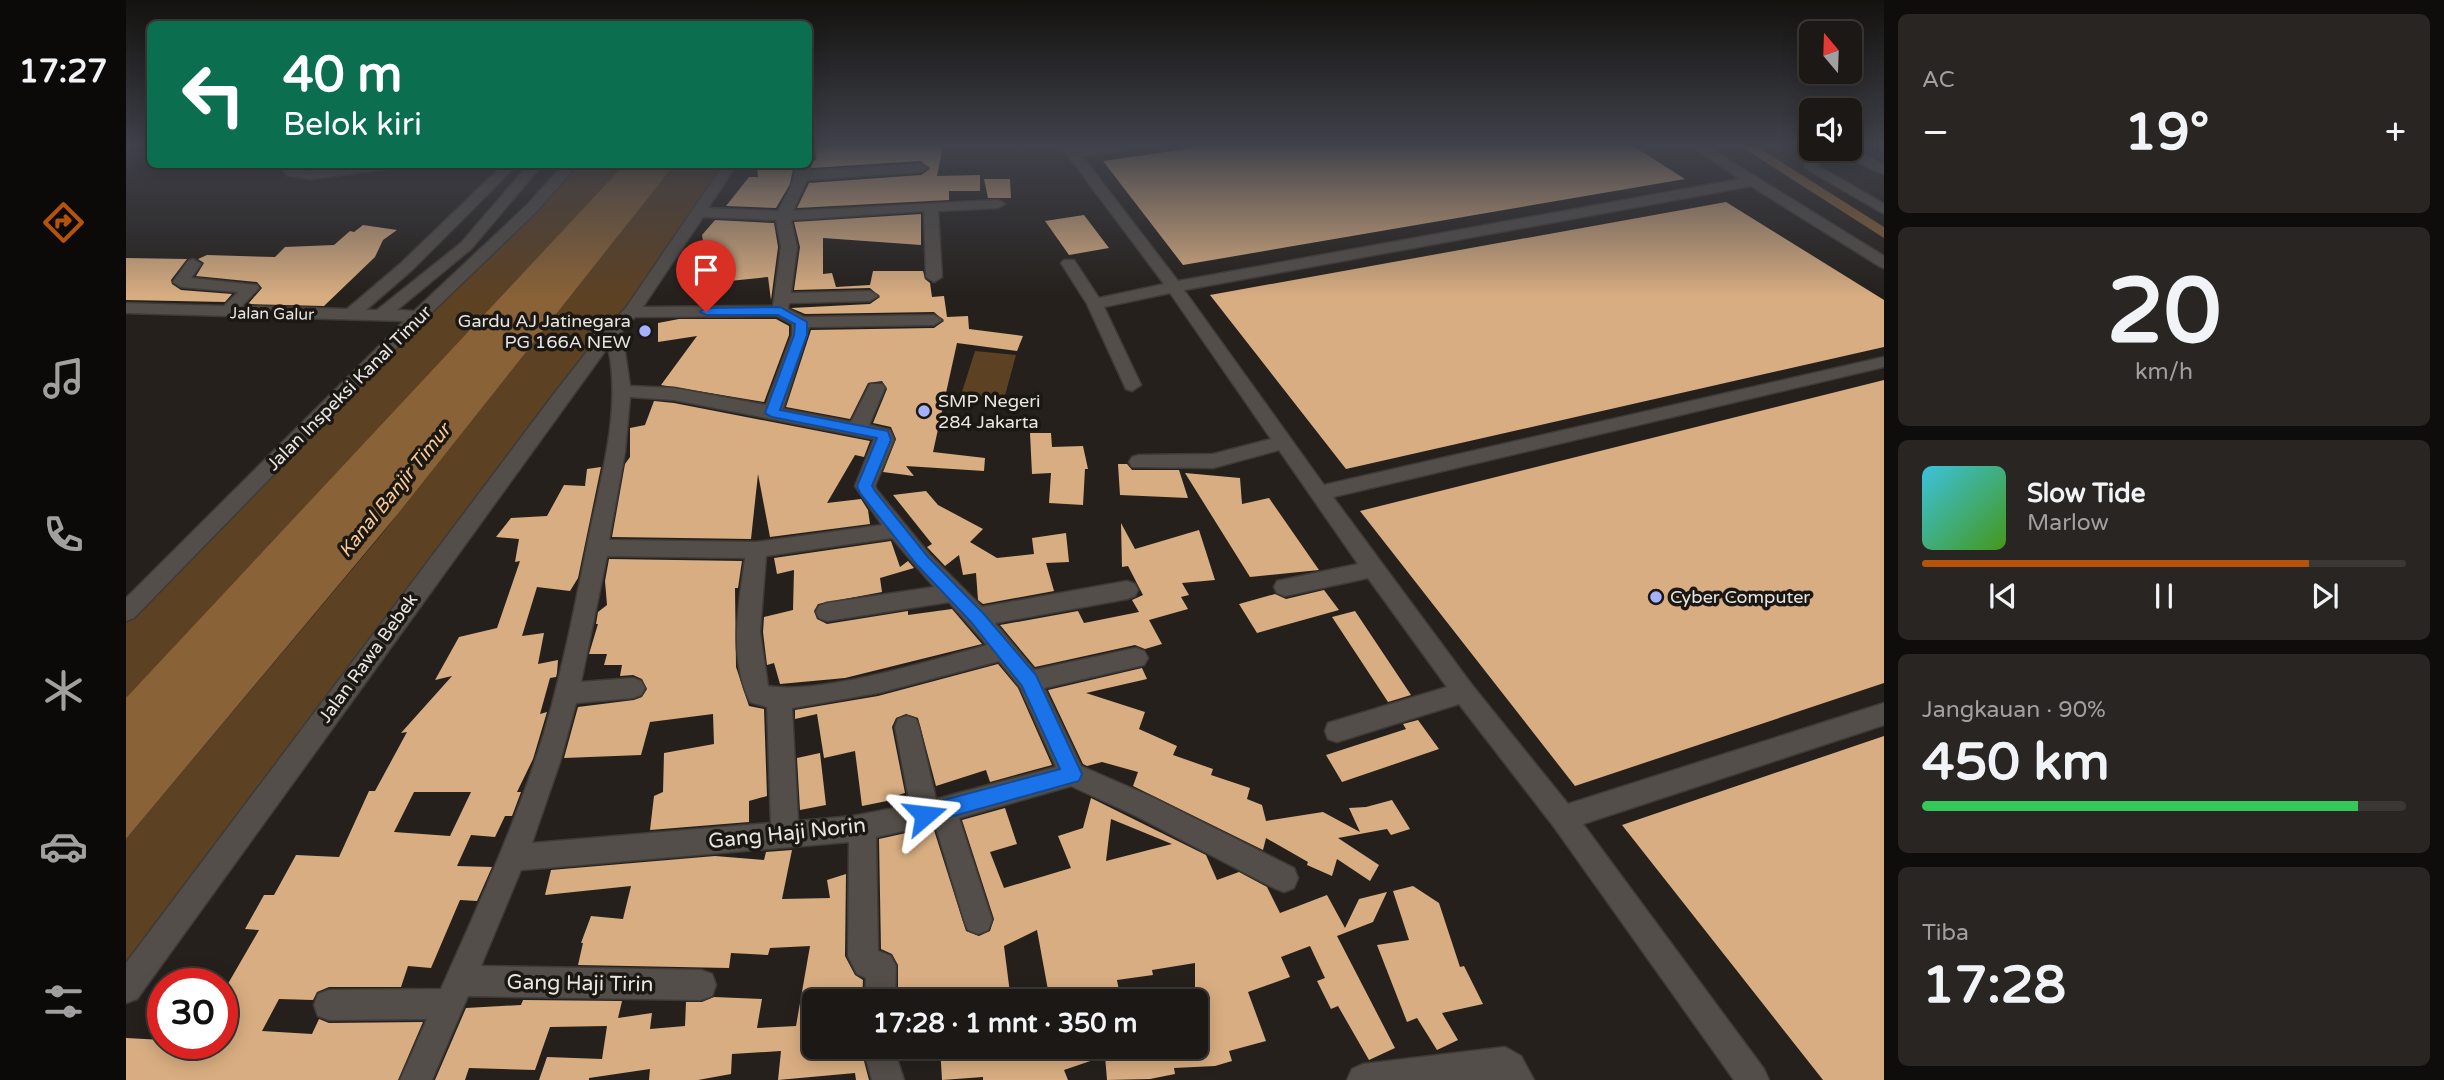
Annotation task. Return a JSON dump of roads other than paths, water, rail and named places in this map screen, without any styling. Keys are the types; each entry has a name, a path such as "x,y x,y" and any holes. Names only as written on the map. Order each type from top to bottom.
{"street":[{"path":"351,314 478,196"},
{"path":"381,315 466,246 509,196"},
{"name":"Jalan Inspeksi Kanal Timur","path":"126,612 418,316 543,196"},
{"name":"Jalan Rawa Bebek","path":"126,988 379,640 613,330 631,312 709,196"},
{"path":"782,304 789,247 783,216 792,196"},
{"path":"1106,196 1174,287 1373,569 1464,692 1563,818 1753,1080"},
{"path":"1096,304 1174,287 1670,196"},
{"path":"1778,196 1884,263"},
{"path":"1861,196 1884,210"},
{"path":"699,212 783,216 998,204"},
{"path":"931,207 934,277"},
{"path":"461,213 492,216"},
{"path":"1069,263 1096,304 1132,385"},
{"path":"193,264 181,282 251,288 227,312"},
{"path":"126,308 143,290"},
{"path":"631,312 782,304 870,296"},
{"path":"782,304 801,322 881,318 934,320"},
{"name":"Jalan Galur","path":"126,308 418,316"},
{"path":"772,413 800,335 801,322"},
{"path":"415,1080 512,858 547,762 567,694 617,447 621,391 613,330"},
{"path":"1321,493 1884,362"},
{"path":"857,430 876,388"},
{"path":"621,391 674,394 857,430 879,431 884,440 865,486 897,530 977,618 1029,681 1072,774 1145,807 1284,878"},
{"path":"1139,462 1213,461 1284,442"},
{"path":"597,548 756,550 897,530"},
{"path":"756,550 748,615 759,695 766,699 894,680 1004,650"},
{"path":"1285,587 1373,569"},
{"path":"977,618 1127,590"},
{"path":"827,612 953,593"},
{"path":"1029,681 1136,657"},
{"path":"567,694 633,688"},
{"path":"1337,731 1464,692"},
{"path":"779,698 785,834"},
{"path":"1563,818 1884,714"},
{"path":"907,727 922,792 934,812 978,920"},
{"name":"Gang Haji Norin","path":"512,858 863,827 934,812 1072,774"},
{"path":"863,827 864,960 867,964 881,966 880,989"},
{"name":"Gang Haji Tirin","path":"329,1005 596,982 701,985"},
{"path":"881,1059 888,1080"},
{"path":"1363,1080 1512,1072"}],"water":[{"name":"Kanal Banjir Timur","path":"595,196 649,196 397,515 126,839 126,698"}],"waterway":[{"path":"1825,196 1884,234"}],"place":[{"name":"Gardu AJ Jatinegara PG 166A NEW","path":"645,331"},
{"name":"SMP Negeri 284 Jakarta","path":"924,411"},
{"name":"Cyber Computer","path":"1656,597"}]}
